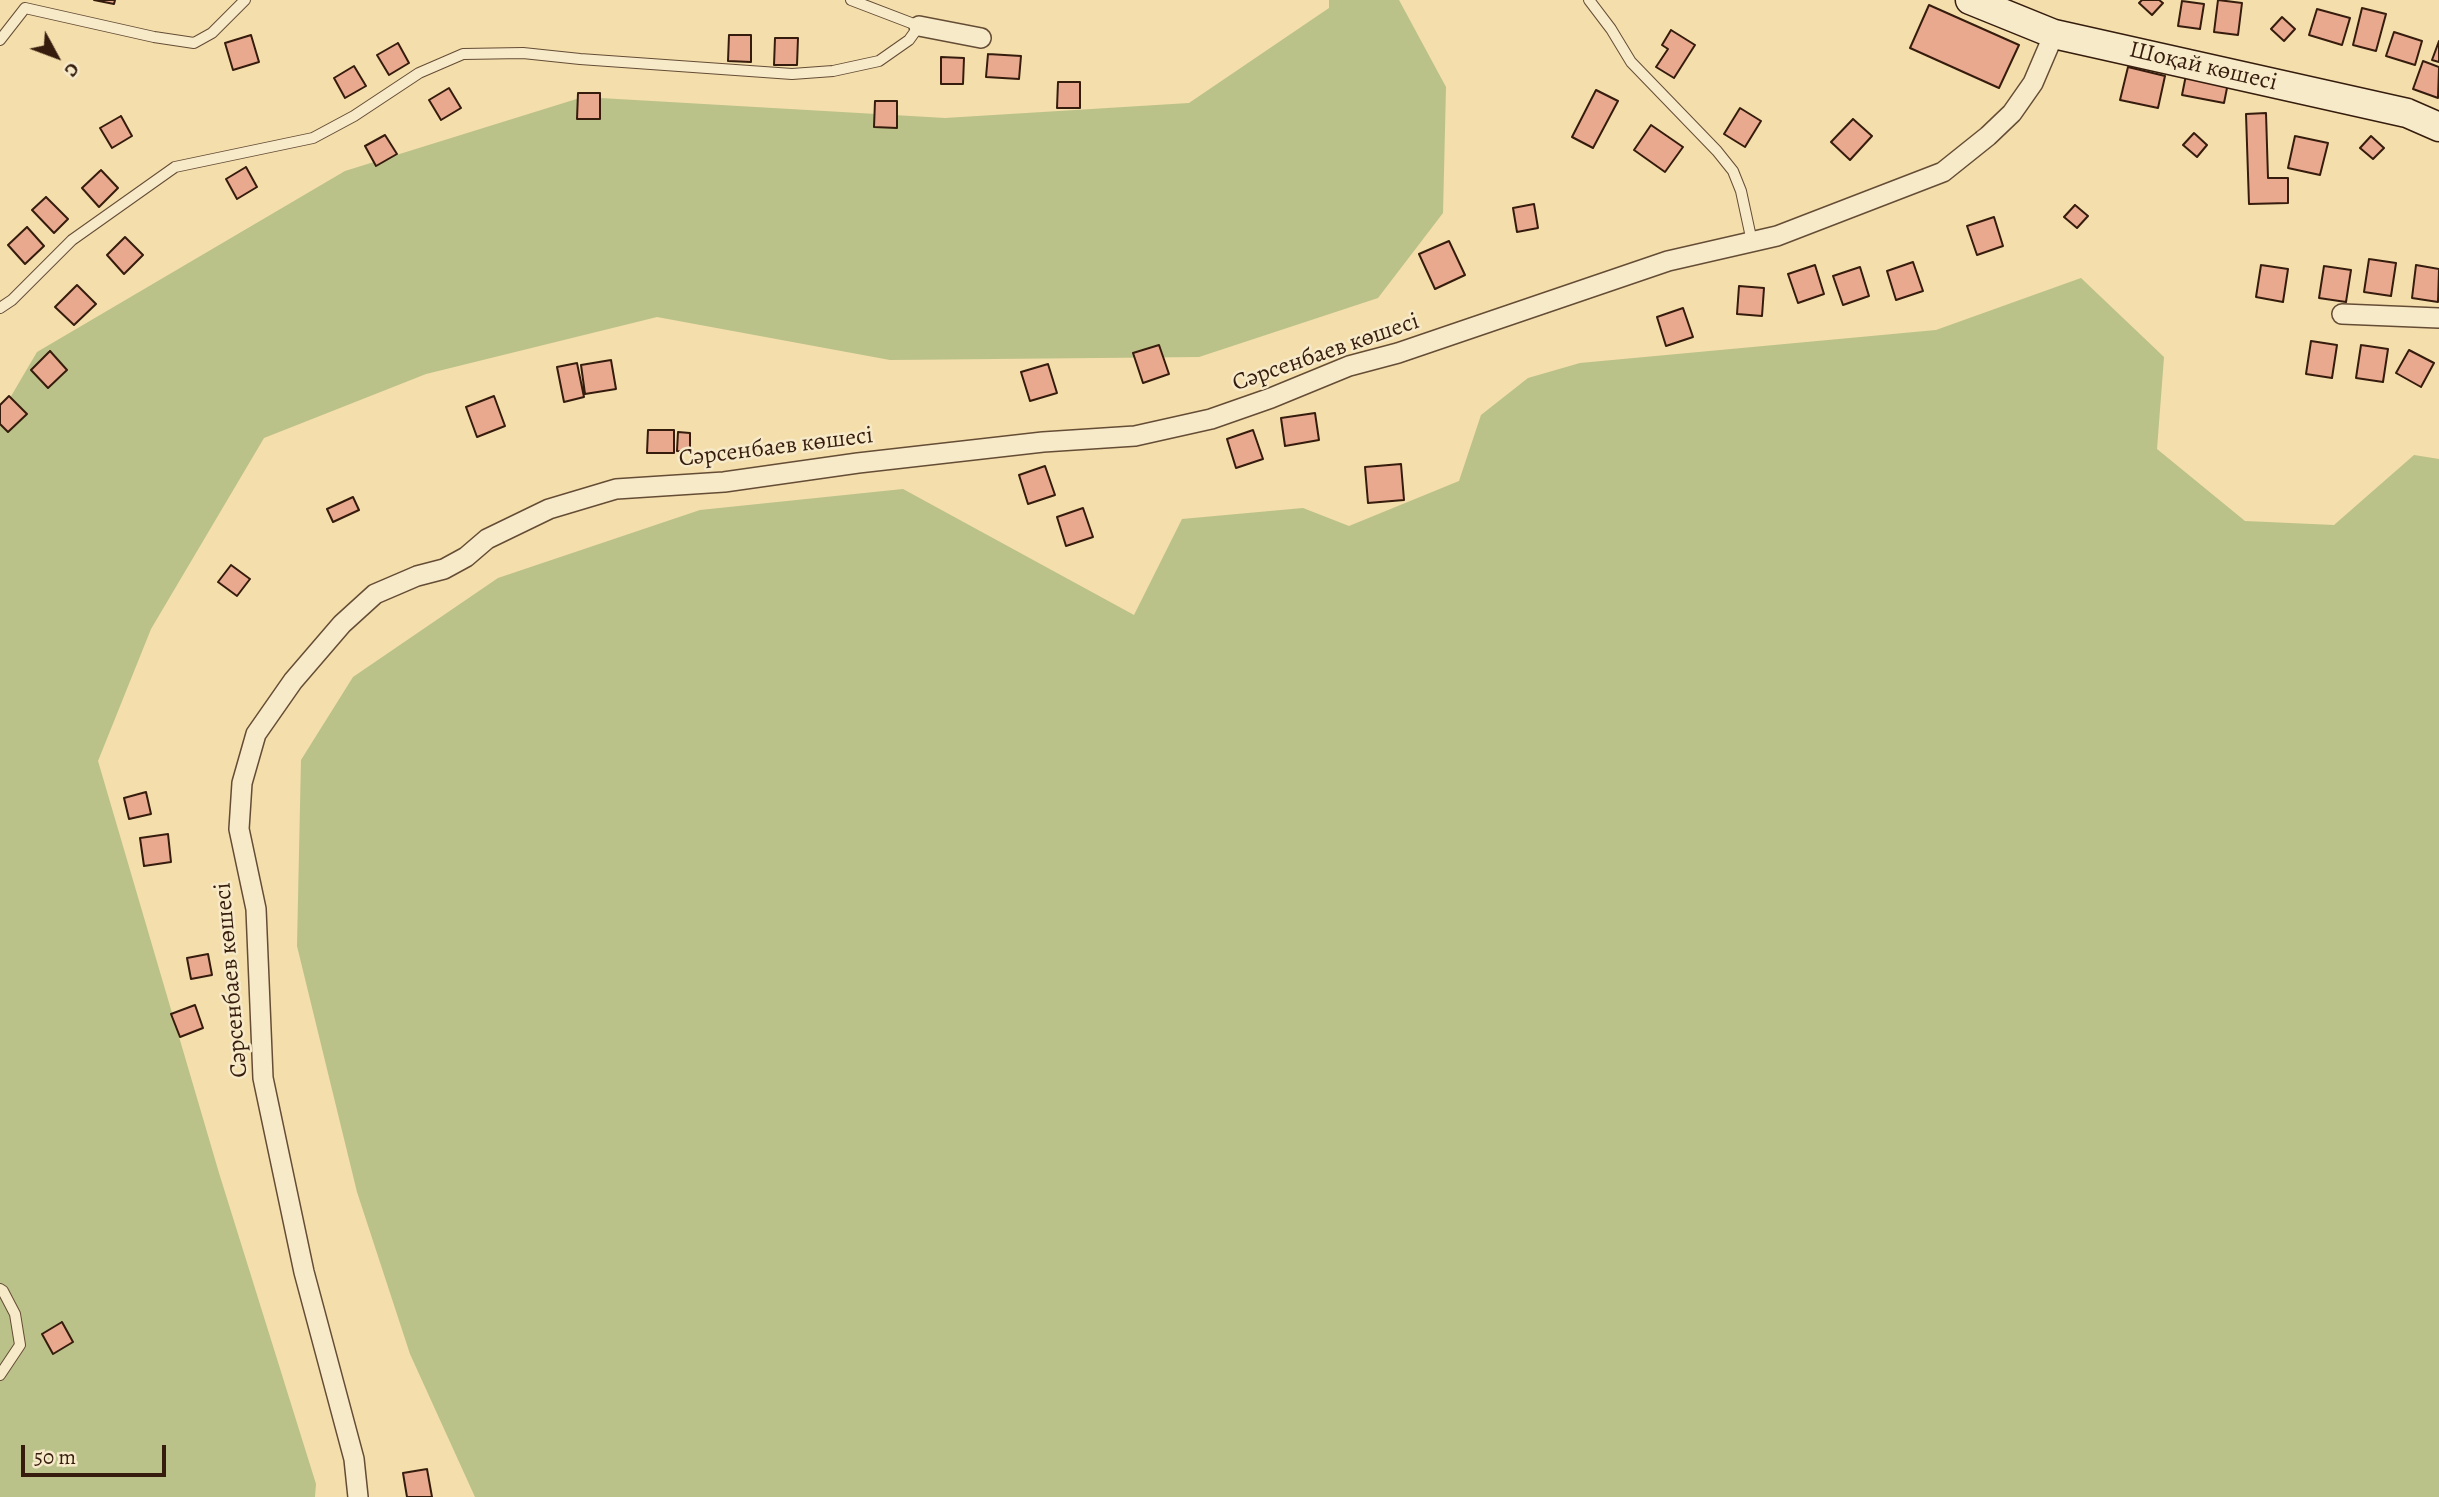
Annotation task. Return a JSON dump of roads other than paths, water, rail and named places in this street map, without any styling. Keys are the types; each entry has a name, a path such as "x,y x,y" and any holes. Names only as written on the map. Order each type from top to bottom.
{"street":[{"name":"Шоқай көшесі","path":"1970,0 2054,34 2407,113 2439,127"},
{"path":"919,26 981,38"},
{"name":"Сәрсенбаев көшесі","path":"358,1497 354,1459 304,1272 263,1078 256,909 239,829 242,783 256,734 293,681 342,624 375,594 417,576 444,569 466,557 487,538 549,509 616,489 724,482 858,463 1044,442 1135,436 1211,419 1349,366 1398,353 1668,261 1777,236 1943,172 2011,114 2033,83 2054,34"},
{"path":"2342,314 2439,318"}],"lane":[{"path":"0,40 25,8 154,37 194,43 212,33 245,0"},
{"path":"0,308 12,300 72,240 175,167 313,138 355,116 419,73 464,54 523,53 792,74 833,71 879,61 909,40 919,26 851,0"},
{"path":"1589,0 1631,62 1733,171 1741,191 1752,242"},
{"path":"0,1289 4,1291 15,1314 20,1345 0,1375"}]}
